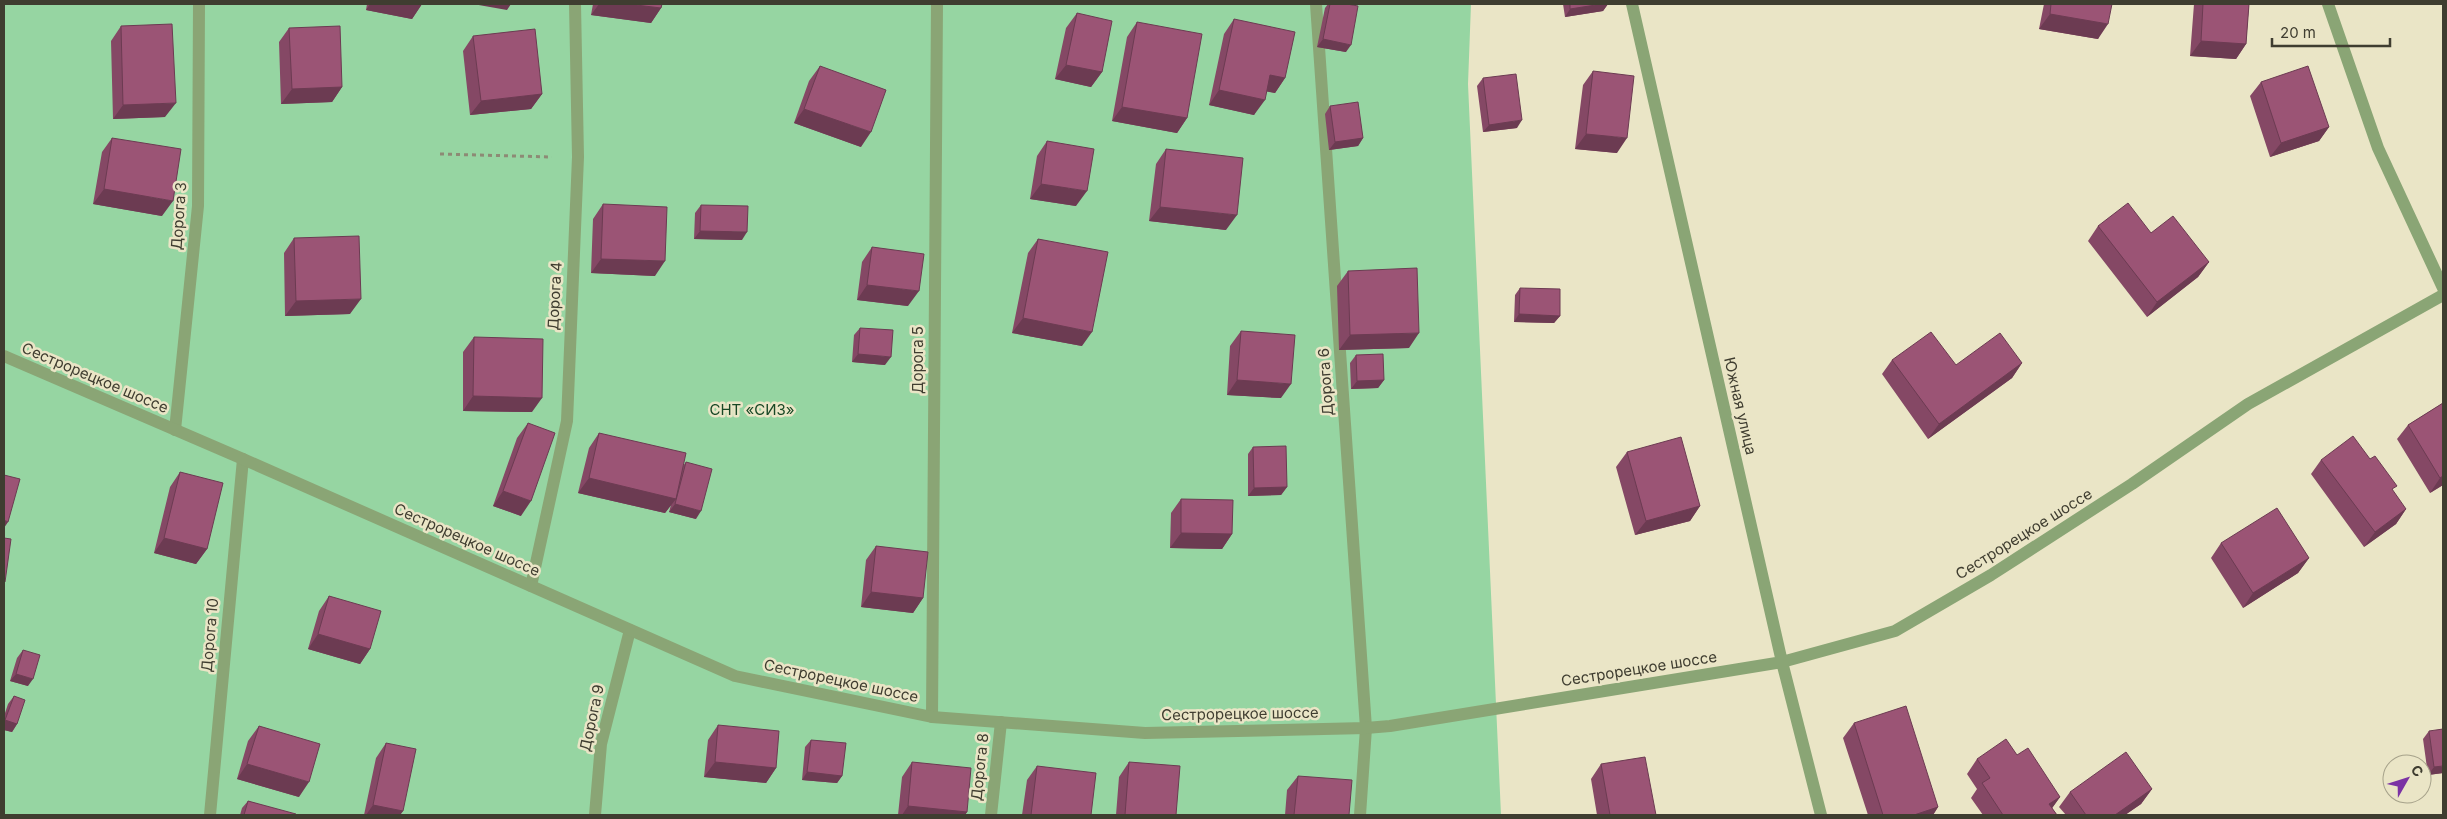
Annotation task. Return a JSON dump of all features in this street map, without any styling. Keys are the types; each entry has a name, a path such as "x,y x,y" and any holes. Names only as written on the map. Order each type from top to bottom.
{"street":[{"name":"Дорога 3","path":"175,430 198,206 199,4"},
{"name":"Дорога 4","path":"531,586 567,422 578,157 575,4"},
{"name":"Дорога 5","path":"932,717 937,4"},
{"name":"Дорога 6","path":"1316,4 1366,728 1360,815"},
{"name":"Южная улица","path":"1632,4 1782,662 1821,815"},
{"path":"2328,4 2378,148 2443,288"},
{"name":"Сестрорецкое шоссе","path":"4,356 244,459 735,676 932,717 1145,733 1366,728 1390,726 1782,662 1894,631 2000,570 2132,484 2248,404 2443,295"},
{"name":"Дорога 10","path":"210,815 244,459"},
{"name":"Дорога 9","path":"595,815 601,744 630,630"},
{"name":"Дорога 8","path":"991,815 1001,722"}],"path":[{"path":"440,154 578,157"}],"green space":[{"name":"СНТ «СИЗ»","path":"4,4 1471,4 1468,84 1501,815 4,815"}],"building":[{"path":"628,4 662,4 661,8"},
{"path":"1330,4 1358,6 1351,45 1323,39"},
{"path":"1570,4 1602,4 1570,9"},
{"path":"2051,4 2112,4 2108,24 2050,14"},
{"path":"2203,4 2249,4 2246,44 2201,41"},
{"path":"1077,13 1112,21 1102,72 1066,65"},
{"path":"1234,19 1295,32 1285,78 1270,75 1265,100 1219,90"},
{"path":"1137,22 1202,34 1187,118 1122,107"},
{"path":"172,24 176,103 123,105 121,26"},
{"path":"340,26 342,87 292,89 289,28"},
{"path":"535,29 542,94 481,101 473,36"},
{"path":"820,66 886,90 871,132 804,109"},
{"path":"2308,66 2329,127 2281,143 2261,82"},
{"path":"1593,71 1634,76 1627,138 1586,134"},
{"path":"1516,74 1522,120 1489,125 1483,78"},
{"path":"1358,102 1363,138 1335,142 1330,106"},
{"path":"112,138 181,149 173,201 104,189"},
{"path":"1047,141 1094,149 1087,191 1041,184"},
{"path":"1166,149 1243,158 1237,215 1160,207"},
{"path":"2128,203 2151,233 2173,216 2209,262 2157,302 2098,226"},
{"path":"603,204 667,207 665,261 601,259"},
{"path":"701,205 748,206 747,232 700,231"},
{"path":"359,236 361,299 296,301 294,238"},
{"path":"1038,239 1108,252 1092,332 1023,318"},
{"path":"872,247 924,254 919,291 867,285"},
{"path":"1417,268 1419,333 1350,335 1348,271"},
{"path":"1520,288 1560,289 1560,316 1519,314"},
{"path":"860,328 893,330 891,357 858,354"},
{"path":"1241,331 1295,335 1291,384 1237,380"},
{"path":"1931,332 1956,365 2000,333 2022,363 1939,424 1892,360"},
{"path":"474,337 543,339 542,398 473,396"},
{"path":"1383,354 1384,380 1357,381 1356,355"},
{"path":"2443,403 2443,476 2440,478 2408,425"},
{"path":"528,423 555,433 531,501 503,491"},
{"path":"599,433 686,453 676,499 589,478"},
{"path":"2353,436 2370,459 2375,456 2397,486 2392,489 2406,509 2375,532 2321,460"},
{"path":"1681,437 1700,506 1646,521 1627,452"},
{"path":"1286,446 1287,487 1254,488 1253,447"},
{"path":"686,462 712,469 701,511 675,504"},
{"path":"180,472 223,483 207,549 164,538"},
{"path":"4,475 20,479 8,522 4,520"},
{"path":"1181,499 1233,500 1232,534 1181,533"},
{"path":"2277,508 2309,558 2253,593 2221,543"},
{"path":"4,538 11,539 5,582 4,582"},
{"path":"876,546 928,552 923,598 871,592"},
{"path":"329,596 381,611 370,649 318,634"},
{"path":"23,650 40,655 33,679 16,674"},
{"path":"14,696 25,700 17,724 5,720"},
{"path":"1906,706 1938,807 1914,815 1883,815 1854,723"},
{"path":"718,725 779,731 776,768 715,762"},
{"path":"259,726 320,744 309,782 247,764"},
{"path":"2443,729 2443,766 2434,767 2429,731"},
{"path":"2006,739 2017,755 2028,748 2060,797 2049,804 2057,815 2003,815 1982,783 1990,778 1977,759"},
{"path":"811,740 846,743 842,776 807,772"},
{"path":"386,743 416,749 403,811 373,805"},
{"path":"2126,752 2152,789 2115,815 2086,815 2070,792"},
{"path":"1645,757 1656,815 1610,815 1601,764"},
{"path":"912,762 971,768 967,812 908,806"},
{"path":"1129,762 1180,766 1176,815 1125,815"},
{"path":"1037,766 1096,773 1091,815 1031,815"},
{"path":"1298,776 1352,780 1349,815 1294,815"},
{"path":"248,801 296,814 296,815 244,815"}]}
